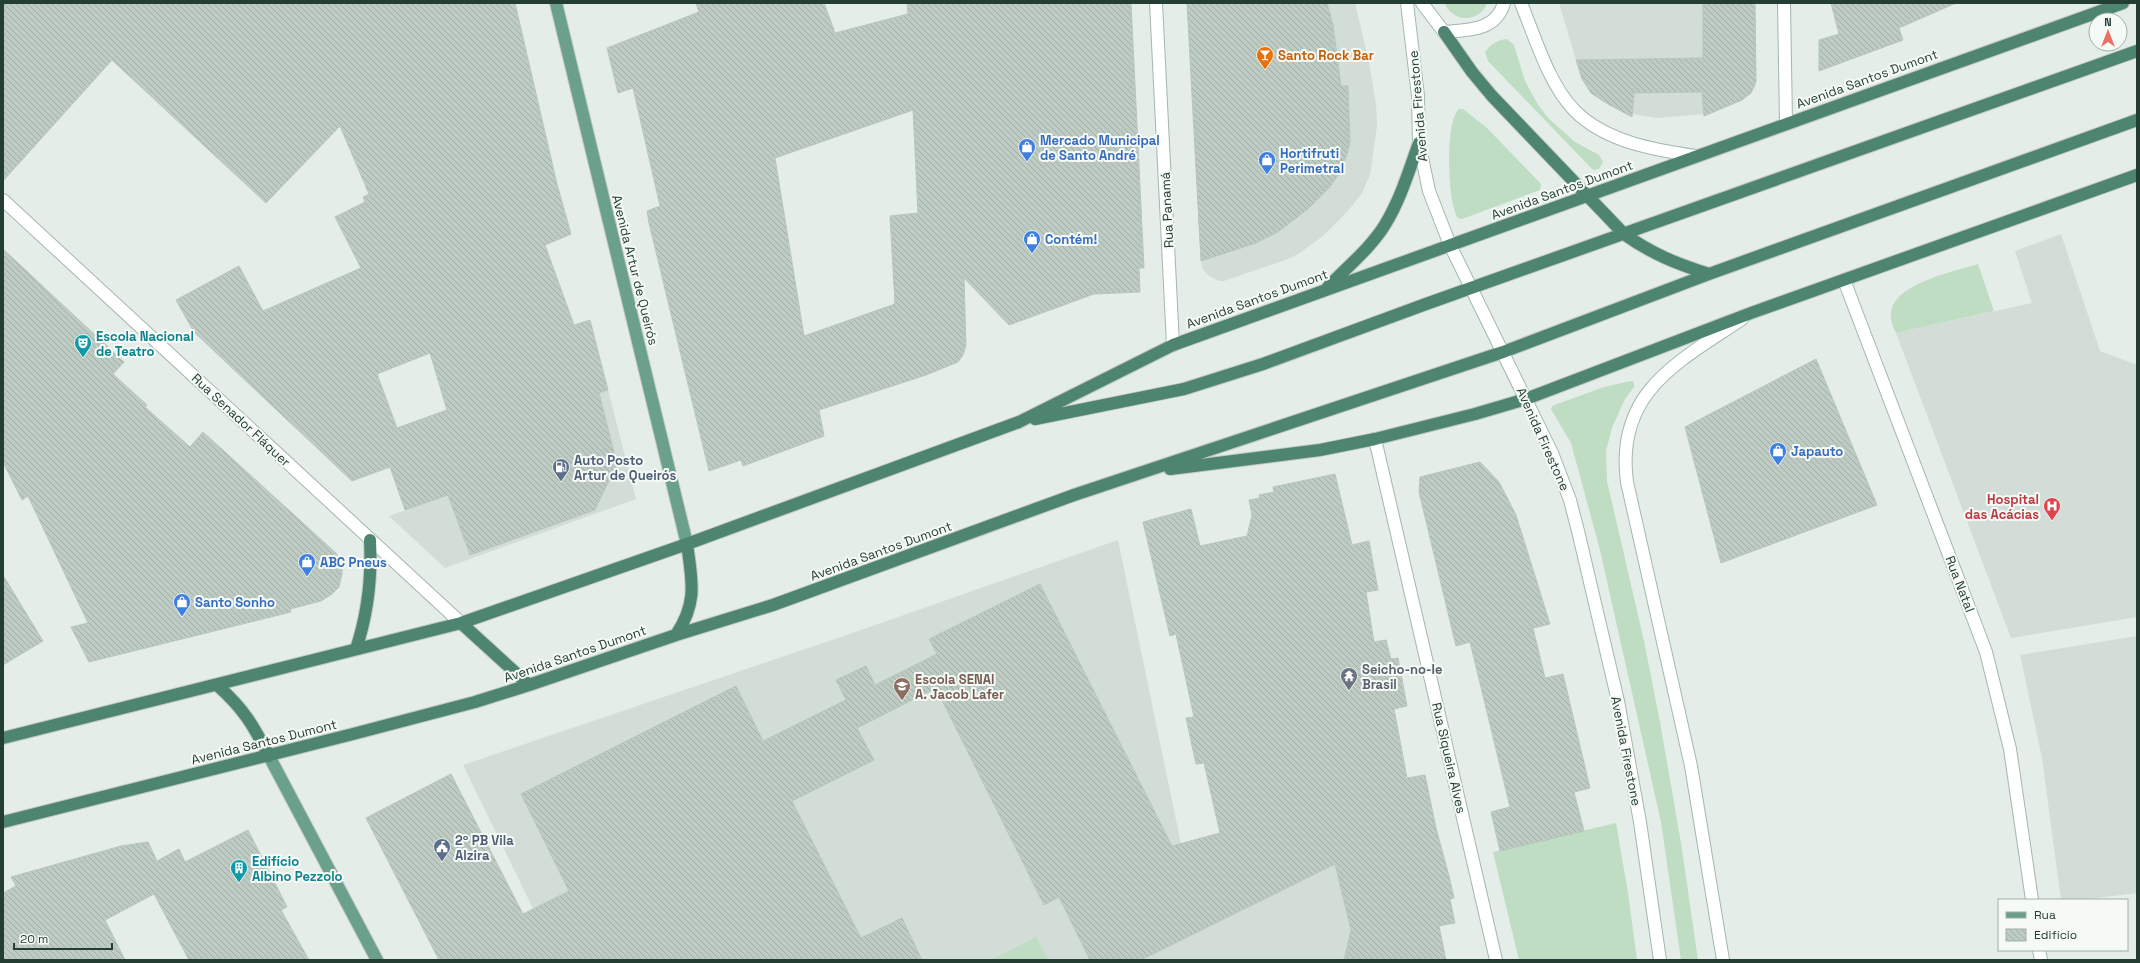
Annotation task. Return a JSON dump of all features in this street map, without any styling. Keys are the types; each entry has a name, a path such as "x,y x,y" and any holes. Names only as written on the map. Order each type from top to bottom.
{"highway":[{"name":"Avenida Santos Dumont","path":"3,738 461,623 687,544 1019,422 1173,345 1786,123 2123,3"},
{"path":"1444,32 1472,72 1492,96 1624,234 1647,250 1674,263 1709,274"},
{"name":"Avenida Santos Dumont","path":"1019,422 1184,389 1263,364 2137,51"},
{"name":"Avenida Santos Dumont","path":"3,822 270,756 475,702 529,685 676,635 783,601 1074,495 1503,352 1709,274 2137,120"},
{"path":"1325,289 1370,244 1386,224 1403,188 1419,143"},
{"name":"Avenida Santos Dumont","path":"1143,473 1320,450 1375,439 1475,414 1526,399 1751,313 2137,175"},
{"path":"356,650 365,622 371,588 370,540"},
{"path":"676,635 686,620 691,605 692,584 687,544"},
{"path":"461,623 529,685"},
{"path":"217,685 236,702 249,719 270,756"}],"main road":[{"name":"Avenida Artur de Queirós","path":"556,3 687,544"},
{"path":"270,756 377,960"}],"street":[{"name":"Rua Panamá","path":"1156,3 1173,345"},
{"name":"Avenida Firestone","path":"1407,3 1418,96 1419,143 1429,191 1450,245 1526,399 1560,473 1578,531 1618,701 1640,822 1660,960"},
{"path":"1422,3 1444,32 1472,30 1485,26 1496,18 1504,3"},
{"path":"1521,3 1550,73 1561,94 1575,111 1588,122 1606,132 1656,150 1696,156"},
{"path":"1784,3 1786,123"},
{"name":"Rua Senador Fláquer","path":"3,200 461,623"},
{"name":"Rua Natal","path":"1844,280 1986,652 2010,748 2032,899"},
{"path":"1723,960 1691,766 1626,482 1625,448 1630,425 1639,404 1655,382 1676,364 1751,313"},
{"name":"Rua Siqueira Alves","path":"1375,439 1496,960"}],"shaded area":[{"path":"1187,3 1355,3 1369,62 1376,105 1377,126 1370,175 1362,193 1348,211 1323,236 1298,254 1288,259 1224,281 1219,281 1209,276 1202,268 1201,261"},
{"path":"1559,3 1755,3 1755,87 1751,93 1715,111 1704,114 1656,118 1633,114 1618,109 1591,93 1576,60"},
{"name":"Hospital das Acácias","path":"2061,234 2100,351 2137,365 2137,617 2011,638 1896,333 2032,303 2015,251"},
{"path":"608,390 636,499 445,568 389,516 510,473 551,412"},
{"name":"Escola SENAI A. Jacob Lafer","path":"1118,540 1181,844 1334,861 1351,930 1344,960 558,960 463,765 841,637"},
{"path":"2137,636 2137,893 2089,899 2061,899 2042,758 2020,655"}],"green space":[{"path":"1444,3 1487,3 1485,8 1477,15 1462,18 1456,16 1450,11"},
{"path":"1507,39 1514,45 1525,81 1537,103 1547,117 1575,142 1599,155 1603,162 1599,169 1593,170 1488,61 1485,52 1487,49 1497,41"},
{"path":"1459,109 1463,109 1487,128 1541,184 1540,190 1462,219 1458,218 1454,210 1449,162 1451,129 1454,116"},
{"path":"1978,264 1994,311 1896,333 1891,321 1891,313 1895,303 1902,294 1927,280"},
{"path":"1631,381 1634,382 1634,387 1625,399 1612,428 1606,451 1607,481 1644,641 1660,722 1681,843 1698,960 1681,960 1661,822 1600,550 1571,443 1551,409 1552,406 1604,387"},
{"path":"1616,823 1628,893 1637,960 1519,960 1493,852"},
{"path":"1036,937 1048,960 991,960"}],"building":[{"path":"3,3 515,3 557,184 571,234 545,245 574,325 590,320 608,390 599,393 617,464 595,510 470,555 448,495 405,510 390,467 352,481 194,332 176,300 239,266 263,311 361,268 335,217 365,202 363,197 369,194 340,126 266,203 112,60 3,181","holes":["430,353 447,410 397,428 377,374"]},
{"path":"696,3 824,3 835,33 908,14 907,3 1131,3 1144,268 1139,268 1140,292 1094,294 1009,325 964,278 966,345 963,355 958,362 926,375 819,410 824,436 743,466 741,460 709,471 649,223 647,211 660,206 633,88 618,93 607,48 699,12","holes":["913,110 918,213 890,216 895,304 804,336 775,158"]},
{"name":"Hortifruti Perimetral","path":"1187,3 1327,3 1333,25 1341,86 1348,86 1350,141 1341,171 1329,188 1309,208 1278,232 1256,243 1201,261"},
{"path":"1703,3 1755,3 1756,82 1751,93 1742,100 1704,116 1702,92 1634,93 1632,117 1591,93 1582,79 1576,60 1703,58"},
{"path":"1831,3 1956,3 1899,28 1903,40 1819,71 1819,40 1839,34"},
{"path":"3,249 124,362 113,374 147,405 145,407 190,447 203,432 336,553 342,565 342,574 339,587 332,594 321,601 290,609 291,612 89,662 71,627 88,623 28,496 22,500 3,462"},
{"name":"Japauto","path":"1816,359 1877,505 1721,563 1685,427"},
{"path":"1480,462 1499,482 1516,515 1550,624 1533,628 1545,678 1563,674 1590,788 1574,792 1584,831 1500,851 1491,812 1510,807 1470,642 1456,646 1419,492 1420,477"},
{"path":"1335,474 1352,545 1369,541 1378,590 1366,592 1374,642 1386,640 1391,659 1398,658 1407,706 1394,709 1407,778 1425,775 1436,828 1449,876 1454,898 1450,899 1455,923 1439,926 1446,960 1344,960 1351,930 1335,864 1141,960 1090,960 1059,897 1044,905 936,688 857,728 874,760 792,801 861,938 902,918 922,960 439,960 366,818 451,774 523,914 569,891 521,794 736,686 763,741 846,700 836,680 866,666 875,685 937,654 929,639 1040,584 1172,846 1220,833 1204,763 1196,764 1186,718 1194,717 1176,634 1170,636 1143,522 1191,509 1200,546 1247,536 1252,515 1249,500 1260,498 1259,495 1274,492 1273,487"},
{"path":"3,575 43,641 3,665"},
{"path":"248,830 287,907 281,910 309,960 189,960 154,894 105,920 125,960 3,960 3,893 16,886 11,877 121,846 148,842 157,861 179,849 185,862"}],"place":[{"name":"Santo Rock Bar","path":"1265,70"},
{"name":"Mercado Municipal de Santo André","path":"1027,162"},
{"name":"Hortifruti Perimetral","path":"1267,175"},
{"name":"Contém!","path":"1032,254"},
{"name":"Escola Nacional de Teatro","path":"83,358"},
{"name":"Japauto","path":"1778,466"},
{"name":"Auto Posto Artur de Queirós","path":"561,482"},
{"name":"Hospital das Acácias","path":"2052,521"},
{"name":"ABC Pneus","path":"307,577"},
{"name":"Santo Sonho","path":"182,617"},
{"name":"Seicho-no-Ie Brasil","path":"1349,691"},
{"name":"Escola SENAI A. Jacob Lafer","path":"902,701"},
{"name":"2º PB Vila Alzira","path":"442,862"},
{"name":"Edifício Albino Pezzolo","path":"239,883"}]}
